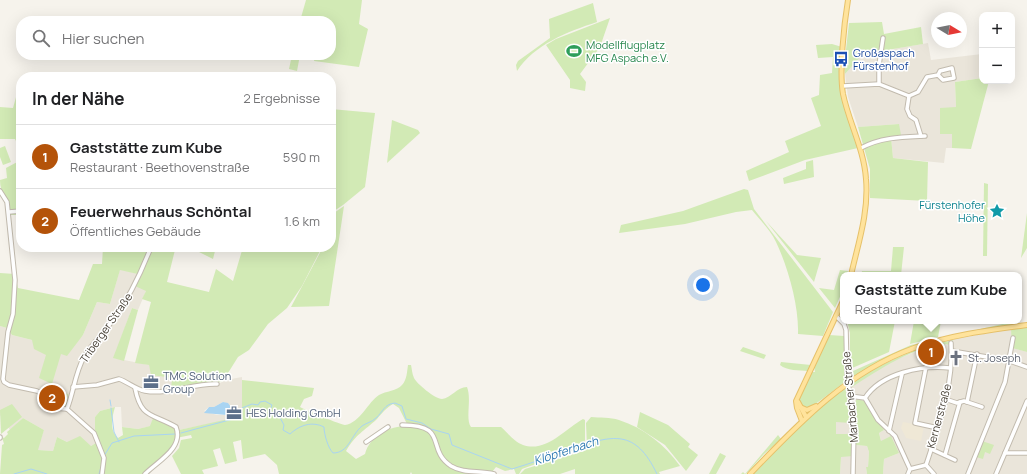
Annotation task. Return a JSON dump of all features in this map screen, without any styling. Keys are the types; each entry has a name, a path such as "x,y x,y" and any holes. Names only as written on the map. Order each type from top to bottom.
{"main road":[{"path":"848,0 843,86 847,109 861,148 866,179 866,203 852,272"},
{"path":"802,421 796,405 799,396 840,307"},
{"path":"750,474 818,406 863,373 910,350 956,337 1027,325"},
{"path":"799,396 799,406 806,417"},
{"path":"799,406 807,410 818,406"}],"street":[{"path":"879,84 879,65 883,38"},
{"path":"843,86 879,84 909,96 918,92 927,77 938,75 940,72 952,68 954,78 944,80 938,75"},
{"path":"861,148 880,140 896,137 923,136 916,120 910,116 907,108 909,96"},
{"path":"0,191 7,202 9,212 14,291 13,314 2,363 2,378 4,382 37,391 46,397 54,408 67,409 91,428 103,456 102,474"},
{"path":"9,212 16,211"},
{"name":"Triberger Straße","path":"67,409 78,369 85,355 114,319 141,274 149,252"},
{"name":"Marbacher Straße","path":"836,316 840,320"},
{"name":"Marbacher Straße","path":"844,324 846,330 847,376 855,442 853,474"},
{"path":"968,474 1005,382 1013,338"},
{"name":"Kernerstraße","path":"926,465 938,428 945,399 952,351 951,343"},
{"path":"952,351 977,354 1010,361 1027,367"},
{"path":"967,402 977,354"},
{"path":"926,367 915,423 938,428"},
{"path":"865,398 878,383 902,374 926,367 950,368"},
{"path":"889,431 902,374"},
{"path":"73,387 97,385 119,379 135,388 152,392 188,389 201,384 217,384"},
{"path":"135,388 140,408 145,412 176,427 178,436 174,448 145,474"},
{"path":"850,396 865,398"},
{"path":"865,398 878,420 895,436 910,469 908,474"},
{"path":"945,399 967,402 982,407"},
{"path":"996,474 1027,401"},
{"path":"945,455 960,402"},
{"path":"402,425 422,427 432,432 442,456 452,467 494,474"},
{"path":"366,442 388,427"},
{"path":"931,449 955,460"},
{"path":"1005,453 1027,453"},
{"path":"910,469 926,465 934,474"}],"shaded area":[{"path":"928,43 931,60 979,54 979,78 955,82 956,107 952,134 952,148 946,148 944,163 893,158 891,137 899,124 858,127 848,97 845,74 863,54"},
{"path":"120,269 142,275 146,291 138,310 132,308 114,358 149,365 152,375 172,378 172,391 188,390 200,385 218,384 226,380 242,377 242,408 233,419 179,430 153,418 151,426 138,429 122,427 121,407 115,407 100,411 95,417 95,430 99,441 91,446 67,442 57,437 53,451 37,450 44,430 23,418 10,430 0,415 0,326 7,328 12,335 32,340 61,354 75,344 83,335 97,302 110,304","holes":["223,402 229,404 230,413 227,415 217,415 204,411 209,407 214,407"]},
{"path":"1011,329 1010,347 1027,352 1027,474 883,474 884,459 899,453 881,441 879,433 884,430 865,401 857,399 856,445 867,446 869,452 868,467 866,467 867,474 840,474 841,457 853,434 836,434 836,422 851,422 846,390 852,387 851,382 872,369 943,341"},
{"path":"903,422 924,426 921,441 906,438 901,428"}],"green space":[{"path":"306,0 362,0 359,24 368,29 359,67 314,61 336,60 336,16 301,16"},
{"path":"593,3 597,22 574,30 542,46 524,62 517,71 516,65 518,61 550,38 549,19"},
{"name":"Modellflugplatz MFG Aspach e.V.","path":"610,18 600,47 580,74 586,82 585,91 570,88 570,80 546,45 556,39"},
{"path":"882,22 884,34 921,27 923,44 863,54 845,74 844,67 849,23"},
{"path":"832,44 842,47 842,87 858,148 805,160 749,181 746,171 789,152 785,141 821,126 811,98 819,95 820,75 832,73 833,57 818,58 816,45"},
{"path":"291,60 299,60 297,71 289,69"},
{"path":"979,78 979,84 988,84 971,149 952,148 952,134 940,134 940,108 956,107 955,82"},
{"path":"16,97 16,141 15,139 0,139 0,107 13,108"},
{"path":"336,109 375,113 365,187 336,210"},
{"path":"392,120 418,130 420,133 387,163"},
{"path":"899,124 901,135 891,137 893,158 928,162 927,201 870,198 870,169 858,127"},
{"path":"5,146 11,162 3,165 0,157 0,148"},
{"path":"813,160 814,177 784,184 783,178 806,169 806,162"},
{"path":"16,163 16,215 10,215 8,205 0,185 0,180 7,178 6,168"},
{"path":"984,183 988,184 987,256 983,256"},
{"path":"744,189 748,190 754,209 833,312 823,336 798,334 795,299 785,263 774,238 752,210 736,212 685,224 619,233 621,225 683,211"},
{"path":"344,206 329,306 291,307 320,252 336,252 336,212"},
{"path":"1027,213 1027,248 1021,258"},
{"path":"766,221 797,255 821,258 814,282"},
{"path":"893,247 904,247 901,272 862,272 862,271 891,271"},
{"path":"103,252 174,252 167,282 209,292 216,269 233,281 242,252 319,252 302,286 287,308 268,324 249,350 238,357 223,381 171,390 172,378 151,375 149,365 135,363 151,302 142,299 146,291 135,286 142,275 120,270 110,304 97,302 83,335 67,356 61,354 52,384 39,378 46,355 34,349 32,340 12,335 7,328 0,326 0,273 15,274 18,288 79,300 93,264 102,264"},
{"path":"199,252 215,252 213,259"},
{"path":"840,270 848,271 840,272 840,297 835,308 819,288 834,290"},
{"path":"132,308 138,310 124,361 113,358"},
{"path":"848,324 894,324 889,352 850,369 850,333"},
{"path":"913,324 940,324 938,337 910,344"},
{"path":"1002,324 1013,324 1012,326 955,335 884,359 851,378 850,373 853,371 911,345"},
{"path":"1027,327 1027,352 1012,348 1011,329"},
{"path":"829,335 844,336 845,382 810,408 803,408 799,400 812,372 815,372 814,367"},
{"path":"953,340 952,343 948,345 921,349 909,354 885,366 852,387 851,382 900,356 913,351 939,343"},
{"path":"743,347 766,355 764,359 740,351"},
{"path":"781,362 811,365 808,371 793,370 780,365"},
{"path":"408,365 411,365 415,380 431,394 439,398 442,399 448,397 463,387 467,387 469,397 469,423 471,427 501,427 517,442 531,447 540,446 555,439 583,419 585,420 585,446 522,469 519,474 516,474 514,469 505,471 496,467 492,472 472,471 457,468 445,460 434,434 429,429 407,424 399,408 393,404 357,437 346,451 356,459 365,454 375,437 383,432 403,426 413,426 431,432 440,454 444,460 454,468 461,471 492,474 412,474 411,472 410,474 279,474 277,465 265,454 243,459 241,440 233,442 237,461 225,464 220,448 213,450 218,466 202,470 204,474 181,474 172,456 179,448 181,440 192,438 191,435 176,438 173,447 143,474 0,474 2,445 4,444 2,437 4,438 8,434 7,432 23,418 44,430 38,450 53,451 57,437 67,442 80,436 91,446 99,441 95,430 95,417 100,411 115,407 112,427 118,438 123,435 122,427 138,429 150,426 153,418 179,430 233,418 242,408 242,380 314,388 312,396 304,399 300,407 345,425 355,420 379,395 400,387 406,378"},
{"path":"845,386 851,423 836,422 836,434 854,434 853,456 841,457 840,474 753,474 814,412"},
{"path":"53,391 68,394 66,406 60,407"},
{"path":"857,399 865,401 884,430 879,433 881,441 891,436 899,453 884,459 883,474 867,474 866,467 868,467 869,452 867,446 856,445 854,404"},
{"path":"12,404 22,417 1,434 0,410"},
{"path":"640,412 668,425 690,444 688,447 698,455 686,471 665,445 637,427"},
{"path":"591,417 616,419 628,423 661,444 680,466 659,472 660,474 575,474 575,469 560,474 520,474 525,469 584,451 587,446 586,423"},
{"path":"778,435 781,439 745,474"},
{"path":"982,441 994,445 990,454 985,452 983,459 976,457"},
{"path":"720,453 726,456 716,474 709,474"}],"water":[{"path":"223,402 228,403 231,407 229,409 230,413 227,415 204,413 209,407 214,407"}],"waterway":[{"path":"110,400 111,406"},
{"name":"Klöpferbach","path":"181,433 233,419 242,408 252,404 258,405 260,402 265,401 272,405 268,415 278,414 284,425 283,430 290,434 298,428 306,425 315,424 324,427 329,448 333,453 343,450 362,426 378,416 388,405 395,403 402,406 406,419 422,423 431,429 449,434 452,445 512,469 586,444 611,439 622,439 631,442 640,449 649,459 657,474"},
{"path":"111,408 114,432 119,442"},
{"name":"Klöpferbach","path":"104,456 112,443 134,436 175,434"},
{"name":"Klöpferbach","path":"99,474 101,467"},
{"name":"Klöpferbach","path":"14,474 31,469 47,474"}],"place":[{"name":"Modellflugplatz MFG Aspach e.V.","path":"574,51"},
{"name":"Großaspach Fürstenhof","path":"841,59"},
{"name":"Fürstenhofer Höhe","path":"997,211"},
{"name":"Gaststätte zum Kube","path":"931,352"},
{"name":"St. Joseph","path":"956,358"},
{"name":"TMC Solution Group","path":"151,382"},
{"name":"Feuerwehrhaus Schöntal","path":"52,398"},
{"name":"HES Holding GmbH","path":"234,413"}]}
